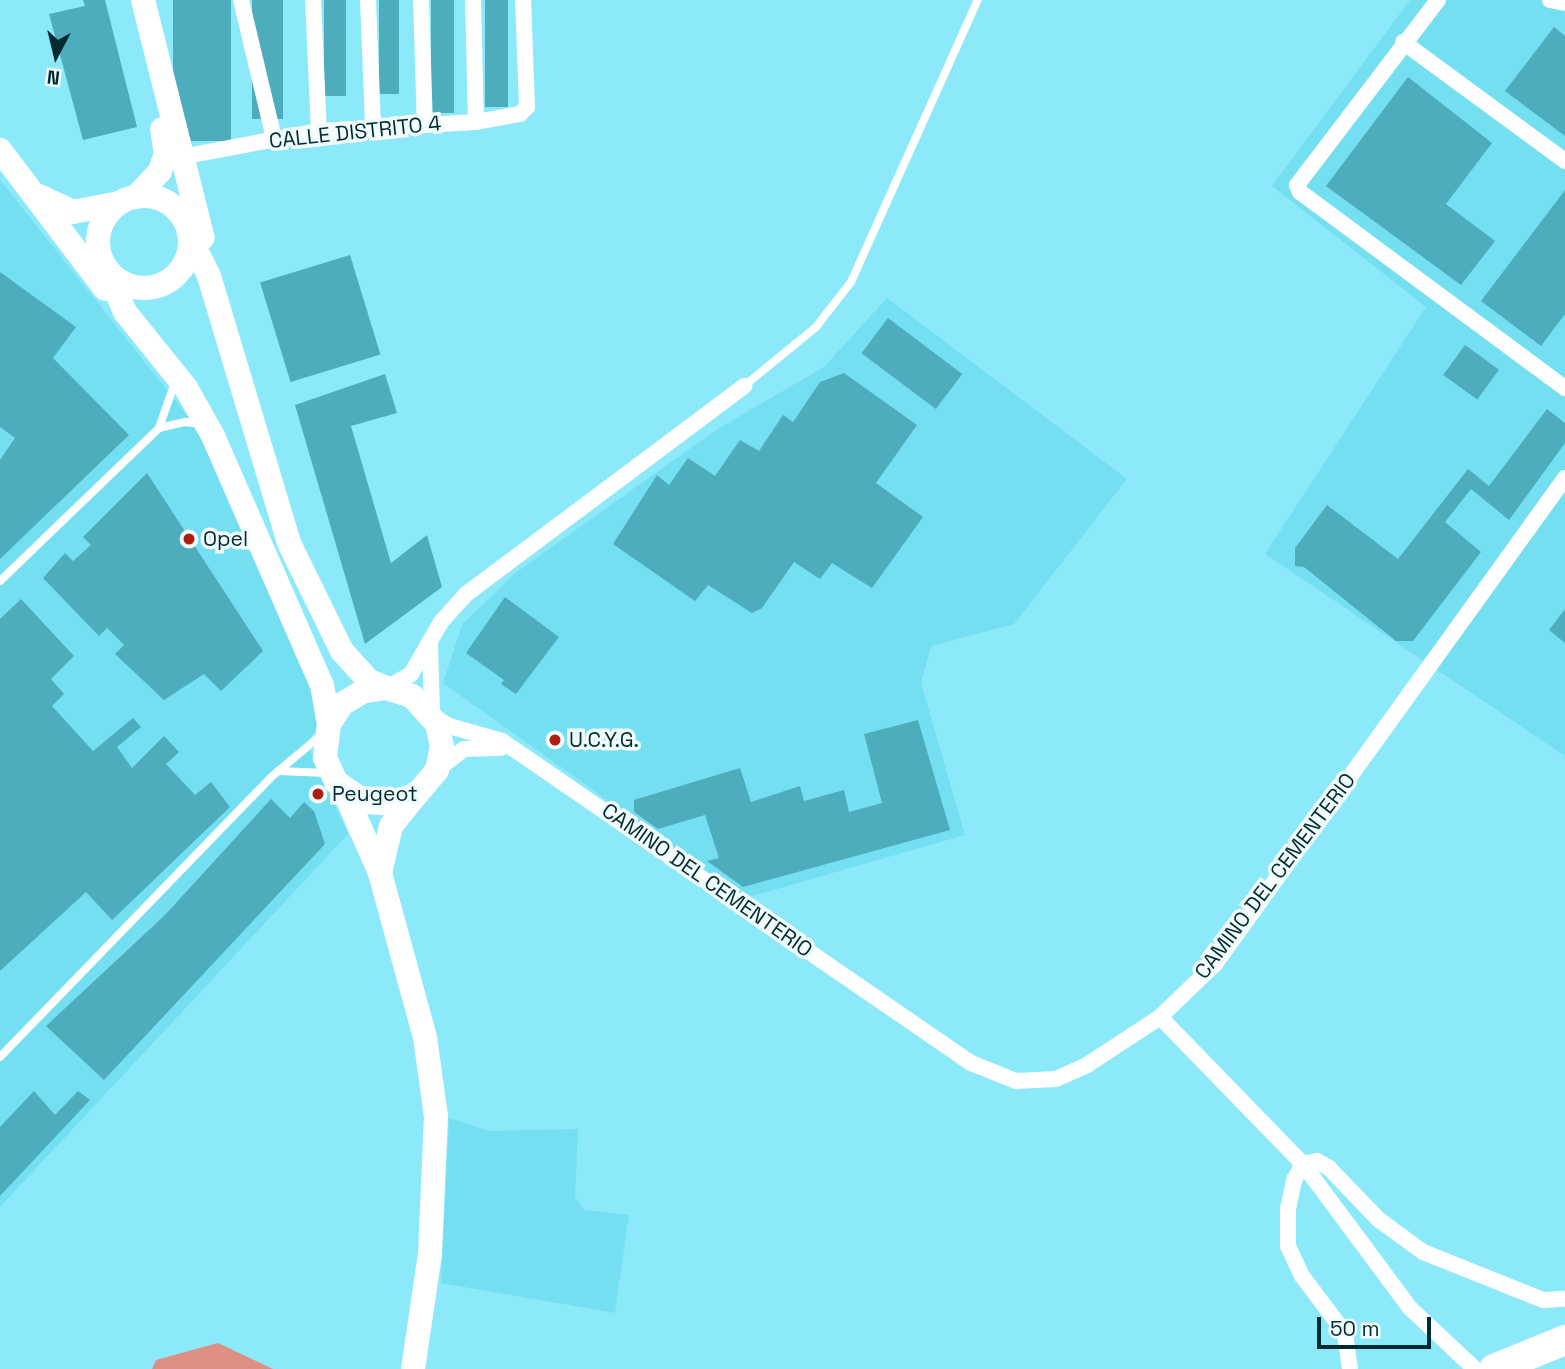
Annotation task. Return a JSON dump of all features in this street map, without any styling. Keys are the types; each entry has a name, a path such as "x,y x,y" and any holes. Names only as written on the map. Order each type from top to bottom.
{"highway":[{"path":"1494,1369 1565,1340"}],"main road":[{"path":"125,312 107,269 98,238 105,218 150,186 166,154 134,0"},
{"path":"143,0 209,276 289,543 342,651 358,671 386,688 412,696 432,715 442,747 437,770 391,826 380,873"},
{"path":"0,150 174,372 209,428 322,685 329,725 325,749 380,873 425,1037 436,1116 430,1254 413,1369"},
{"path":"107,269 128,285 141,288 166,283 185,264 188,229 181,157"},
{"path":"23,181 63,211 83,212 128,200 164,201 188,229 209,276"},
{"path":"329,725 352,697 386,688"},
{"path":"337,781 379,805 417,794"}],"street":[{"path":"241,0 274,139"},
{"path":"313,0 319,131"},
{"path":"368,0 373,126"},
{"path":"421,0 425,124"},
{"path":"473,0 476,122"},
{"name":"CALLE DISTRITO 4","path":"181,157 319,131 476,122 520,114 527,107 523,0"},
{"path":"1438,0 1298,179 1300,192 1565,388"},
{"path":"1550,0 1565,3"},
{"path":"1403,42 1565,162"},
{"path":"386,688 411,674 430,642 465,595 516,553 744,386"},
{"name":"CAMINO DEL CEMENTERIO","path":"432,715 449,726 502,741 507,747 584,794 993,1075 1016,1081 1056,1079 1087,1065 1160,1017 1215,964 1565,478"},
{"path":"430,642 432,715"},
{"path":"437,770 464,749 507,747"},
{"path":"1160,1017 1303,1164 1402,1298 1475,1369"},
{"path":"1350,1369 1345,1333 1303,1276 1287,1246 1288,1209 1294,1180 1303,1164 1317,1161 1329,1168 1378,1219 1423,1252 1543,1300 1565,1299"}],"lane":[{"path":"744,386 816,327 851,282 978,0"},
{"path":"0,582 159,428 172,399 174,372"},
{"path":"159,428 185,422 209,428"},
{"path":"0,1057 278,771 313,745 329,725"},
{"path":"278,771 337,781"}],"shaded area":[{"path":"1410,0 1565,0 1565,756 1265,554 1426,307 1272,186"},
{"path":"0,180 202,434 316,693 318,725 307,744 348,834 0,1207"},
{"path":"887,298 1127,479 1014,624 931,646 921,683 965,835 745,898 443,683 462,625 514,574 716,430 824,367"},
{"path":"449,1118 489,1131 578,1129 575,1197 584,1210 629,1215 615,1313 441,1283"},
{"path":"218,1343 273,1369 152,1369 156,1360"}],"building":[{"path":"83,0 105,0 137,127 83,140 49,14 85,6"},
{"path":"173,0 231,0 231,141 173,141"},
{"path":"252,0 283,0 283,119 252,119"},
{"path":"324,0 346,0 346,96 324,96"},
{"path":"379,0 399,0 399,94 379,94"},
{"path":"431,0 454,0 454,113 431,113"},
{"path":"485,0 508,0 508,107 485,107"},
{"path":"1554,27 1565,36 1565,136 1505,91"},
{"path":"1408,77 1492,143 1446,204 1495,241 1461,285 1326,186"},
{"path":"1565,190 1565,314 1541,346 1481,301"},
{"path":"350,255 380,354 291,382 260,282"},
{"path":"0,272 76,327 53,358 129,435 0,559 0,460 15,438 0,427"},
{"path":"888,318 962,374 936,409 862,353"},
{"path":"1465,345 1499,370 1477,400 1443,375"},
{"path":"844,373 917,425 876,483 923,517 872,588 832,563 820,579 794,562 762,608 752,613 708,585 695,601 613,544 657,475 669,485 688,458 715,476 740,440 759,451 783,415 793,422 820,382"},
{"path":"385,374 397,413 351,426 391,563 427,535 442,587 365,644 295,405"},
{"path":"1547,409 1565,423 1565,443 1509,520 1471,489 1445,522 1481,552 1413,641 1396,641 1304,567 1295,566 1295,548 1327,505 1398,559 1468,469 1489,486"},
{"path":"147,473 263,651 221,691 204,674 164,700 115,654 124,645 107,628 99,636 43,578 65,553 73,561 91,545 83,537"},
{"path":"505,597 559,637 516,694 501,684 504,680 466,653"},
{"path":"21,599 74,656 51,679 64,694 52,706 93,751 133,718 141,727 117,747 132,768 164,736 179,752 166,764 195,795 211,782 230,807 112,920 86,892 0,971 0,619"},
{"path":"1565,609 1565,643 1549,630"},
{"path":"918,720 950,830 743,887 707,861 719,858 705,815 658,829 634,812 634,800 740,768 751,802 800,786 804,801 844,790 849,812 882,803 864,734"},
{"path":"271,799 290,818 304,802 314,811 325,844 104,1080 46,1026 165,915"},
{"path":"34,1091 55,1115 78,1091 90,1100 0,1196 0,1127"}],"place":[{"name":"Opel","path":"189,539"},
{"name":"U.C.Y.G.","path":"555,740"},
{"name":"Peugeot","path":"318,794"}]}
